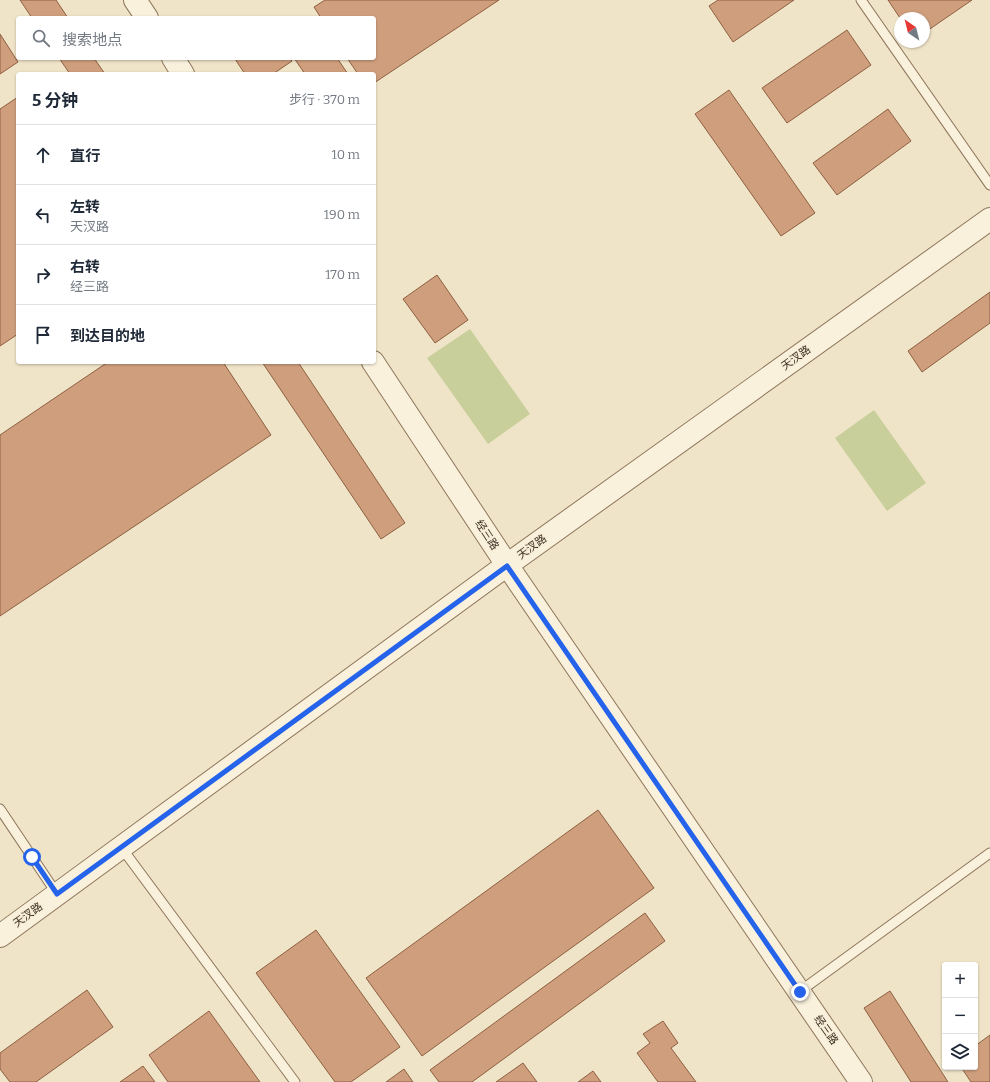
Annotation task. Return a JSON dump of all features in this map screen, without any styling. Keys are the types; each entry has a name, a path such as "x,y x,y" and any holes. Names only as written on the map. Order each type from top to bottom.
{"street":[{"path":"135,0 145,16"},
{"path":"174,60 182,72"},
{"name":"天汊路","path":"0,936 507,566 990,219"},
{"name":"经三路","path":"374,364 507,566 861,1082"}],"lane":[{"path":"861,0 990,185"},
{"path":"0,808 57,894"},
{"path":"121,847 295,1082"},
{"path":"800,992 990,853"}],"green space":[{"path":"470,329 530,414 488,444 427,358"},
{"path":"874,410 926,483 887,511 835,438"}],"building":[{"path":"20,0 56,0 67,16 31,16"},
{"path":"325,0 499,0 376,82 376,72 357,72 348,60 376,60 376,16 320,16 314,7"},
{"path":"718,0 794,0 733,42 709,6"},
{"path":"888,0 972,0 930,29 930,12 896,12"},
{"path":"847,30 871,65 787,123 762,88"},
{"path":"0,34 18,62 0,74"},
{"path":"60,60 95,60 104,72 69,72"},
{"path":"236,60 292,61 276,72 244,72"},
{"path":"295,60 338,60 347,72 304,72"},
{"path":"729,90 815,213 781,236 695,114"},
{"path":"16,98 16,335 0,346 0,109"},
{"path":"888,109 911,141 837,195 813,163"},
{"path":"437,275 468,320 435,343 403,299"},
{"path":"990,292 990,323 922,372 908,351"},
{"path":"105,364 224,364 271,435 0,616 0,435"},
{"path":"263,364 299,364 405,523 381,539"},
{"path":"598,810 654,888 422,1056 366,978"},
{"path":"645,913 665,941 472,1082 439,1082 430,1070"},
{"path":"316,930 400,1047 351,1082 335,1082 256,973"},
{"path":"87,990 113,1027 36,1082 10,1082 0,1069 0,1053"},
{"path":"890,991 948,1082 911,1082 864,1008"},
{"path":"209,1011 260,1082 168,1082 149,1055"},
{"path":"663,1021 678,1043 671,1048 696,1082 658,1082 637,1053 650,1043 643,1034"},
{"path":"990,1035 990,1082 971,1082 963,1070 978,1070 978,1044"},
{"path":"523,1063 537,1082 496,1082"},
{"path":"143,1066 155,1082 120,1082"},
{"path":"404,1069 413,1082 386,1082"},
{"path":"593,1071 601,1082 578,1082"}],"route":[{"path":"32,857 57,894 507,566 800,992"}]}
